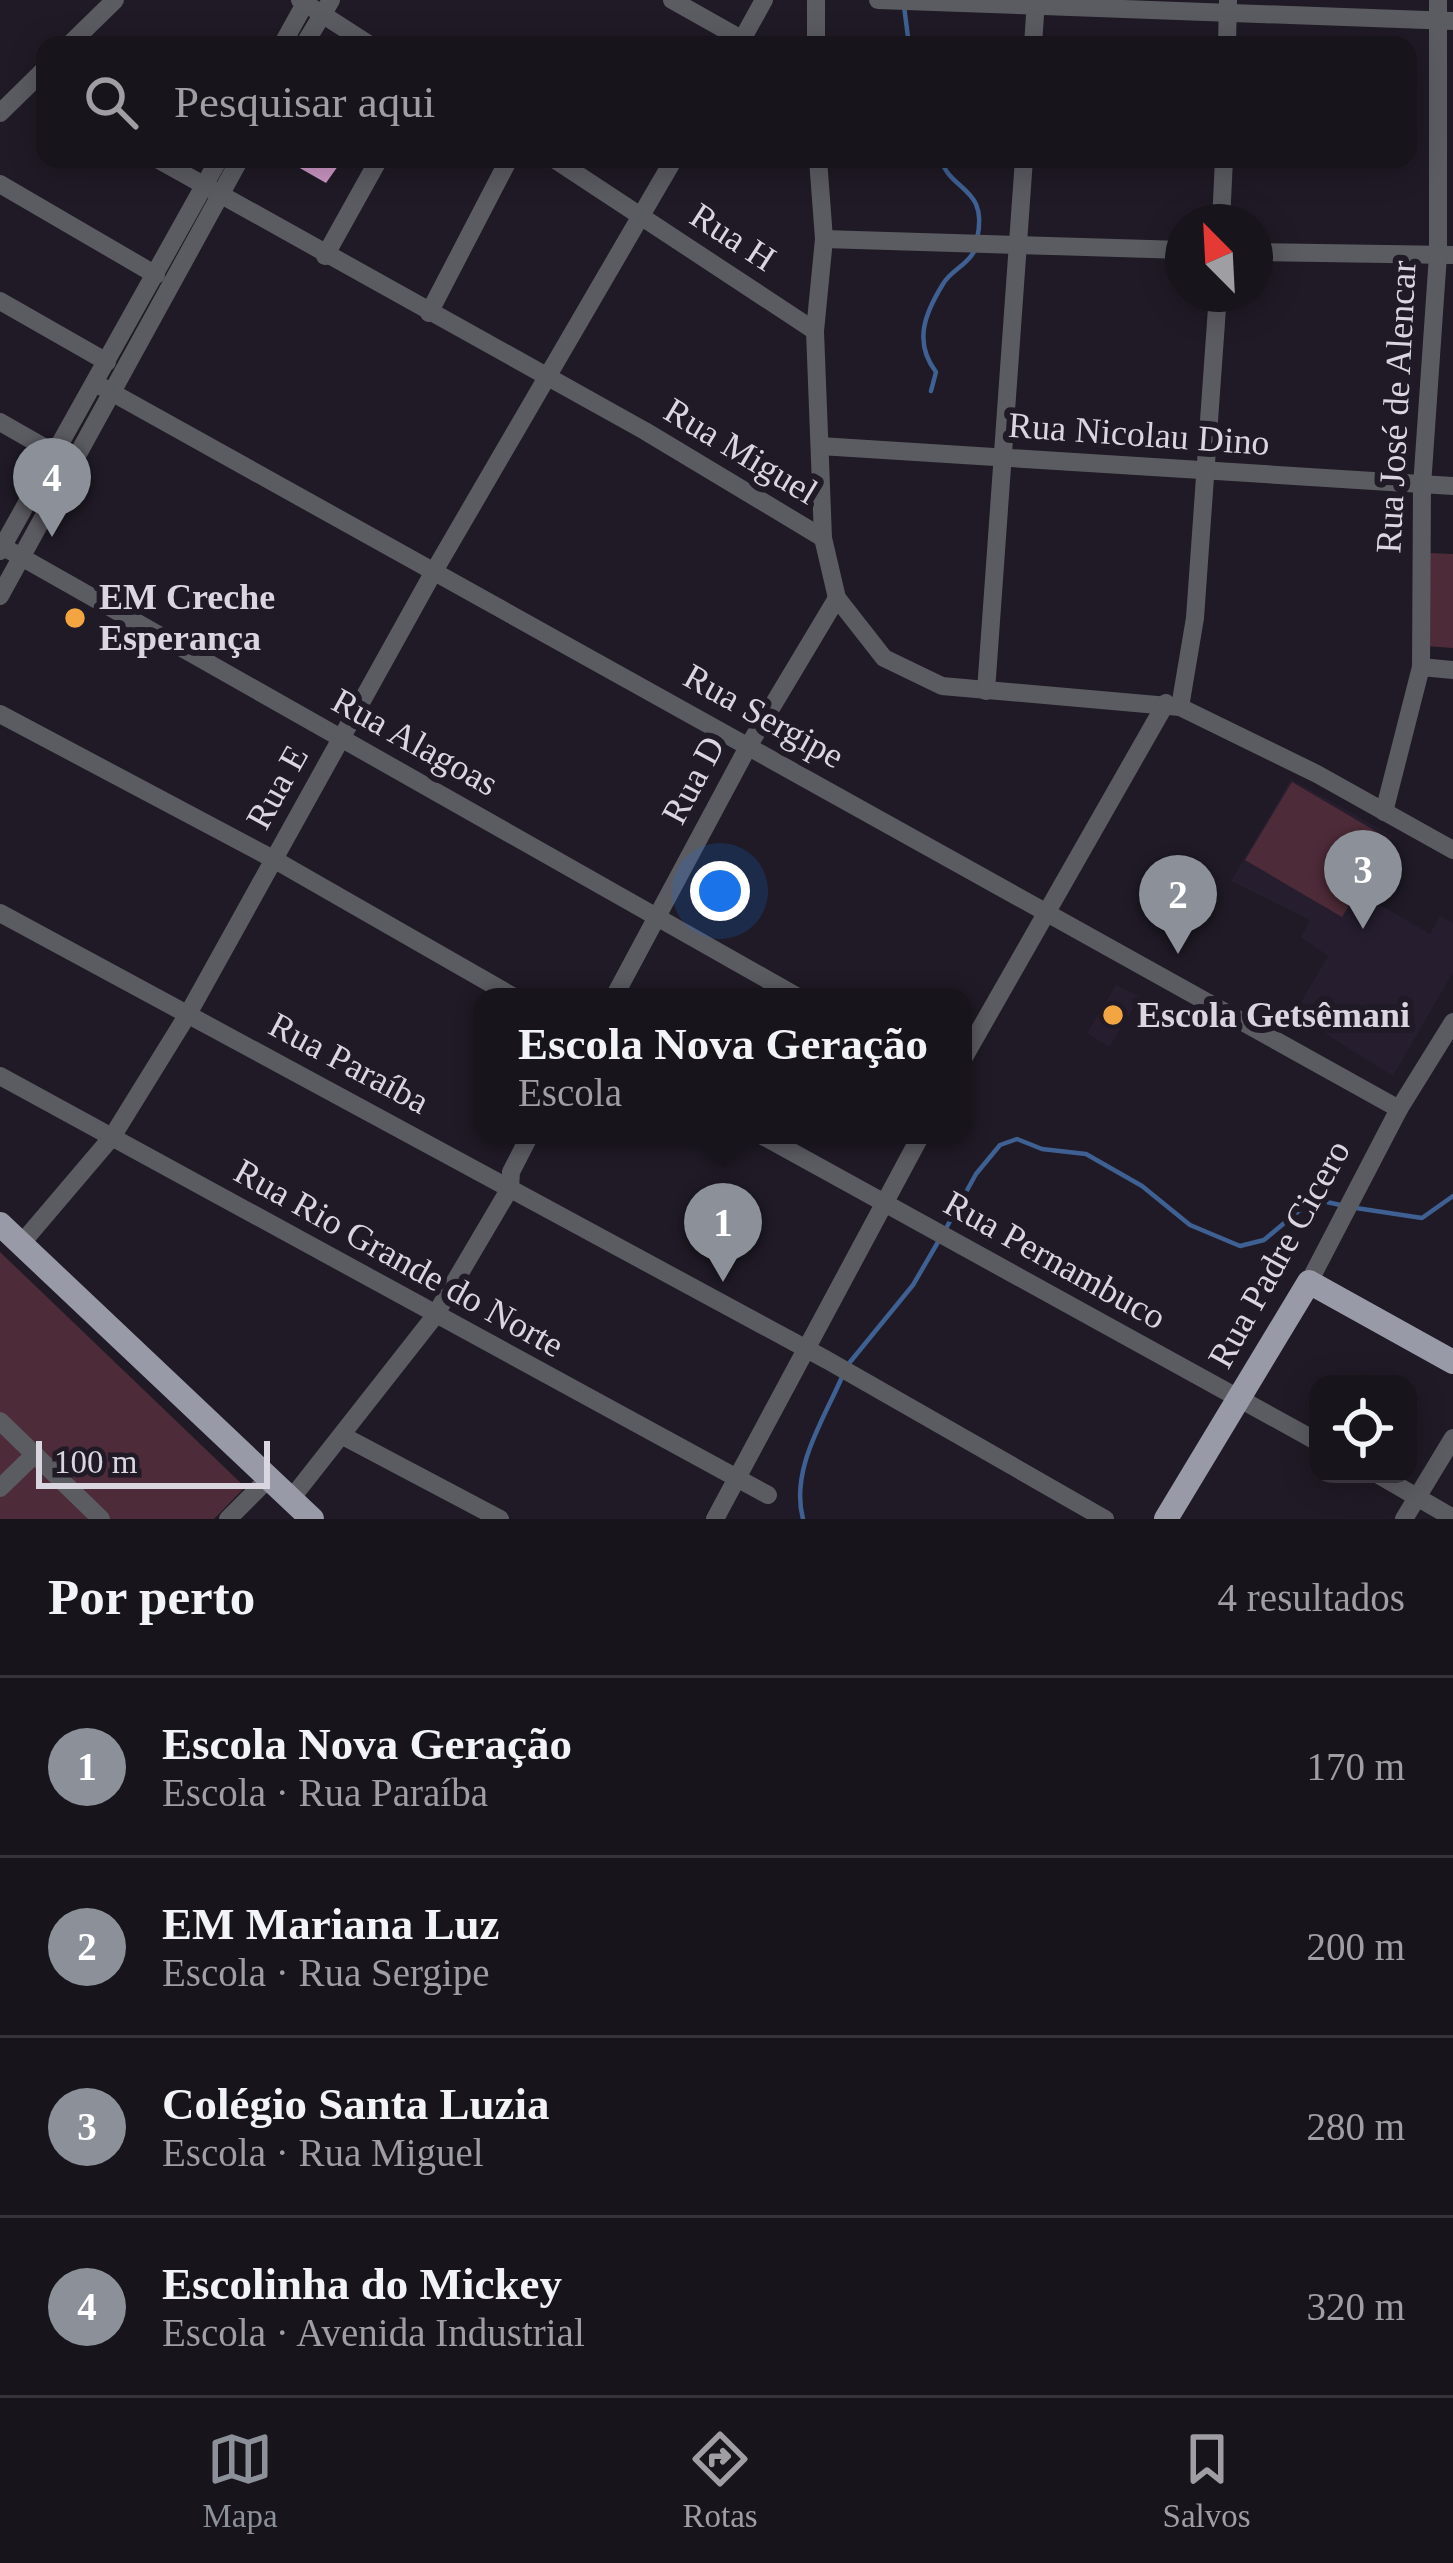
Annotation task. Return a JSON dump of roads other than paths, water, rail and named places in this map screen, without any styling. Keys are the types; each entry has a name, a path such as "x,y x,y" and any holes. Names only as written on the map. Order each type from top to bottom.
{"main road":[{"path":"8,1238 312,1519"},
{"path":"1309,1282 1453,1362"},
{"name":"Rua Padre Cicero","path":"1166,1519 1309,1282"}],"street":[{"path":"78,36 115,0"},
{"path":"672,0 732,36"},
{"path":"747,36 764,0"},
{"path":"816,0 816,36"},
{"name":"Rua José de Alencar","path":"1384,812 1421,667 1422,486 1445,255 1446,21 1438,0"},
{"path":"885,1 1228,8 1446,21"},
{"path":"289,36 313,4"},
{"path":"306,36 313,4"},
{"path":"313,4 357,36"},
{"path":"1034,36 1036,4"},
{"path":"0,113 36,84"},
{"name":"Rua Miguel","path":"172,168 645,431 823,538 837,598 884,658 904,672 941,686 1173,705 1453,850"},
{"path":"0,596 105,387 212,192 217,168"},
{"path":"1,547 56,454 105,387 107,362 157,275 232,168"},
{"path":"326,256 374,168"},
{"path":"429,313 504,168"},
{"name":"Rua H","path":"568,168 815,331"},
{"name":"Rua E","path":"8,1238 112,1137 188,1014 434,573 669,168"},
{"path":"819,168 824,239 815,331 823,538"},
{"path":"986,691 998,457 1023,168"},
{"path":"1222,204 1224,168"},
{"path":"0,184 157,275"},
{"path":"824,239 1165,249"},
{"path":"1273,252 1445,255"},
{"path":"0,301 107,362"},
{"path":"972,1043 1173,705 1195,618 1216,312"},
{"name":"Rua Sergipe","path":"105,387 1399,1109"},
{"path":"0,422 56,454"},
{"name":"Rua Nicolau Dino","path":"820,446 1453,486"},
{"name":"Rua Alagoas","path":"1,547 782,988"},
{"name":"Rua D","path":"619,988 749,745 837,598"},
{"path":"1421,667 1453,670"},
{"path":"0,714 275,860 498,988"},
{"name":"Rua Paraíba","path":"0,914 805,1348 1105,1519"},
{"name":"Rua Padre Cicero","path":"1309,1282 1399,1109 1453,1022"},
{"name":"Rua Rio Grande do Norte","path":"0,1076 434,1317 768,1495"},
{"path":"291,1499 434,1317 510,1188 511,1172 525,1144"},
{"name":"Rua Pernambuco","path":"777,1144 1309,1437"},
{"path":"715,1519 916,1144"},
{"path":"0,1421 101,1519"},
{"path":"343,1436 500,1519"},
{"path":"1404,1519 1453,1438"},
{"path":"0,1488 34,1454"},
{"path":"228,1519 269,1478"},
{"path":"1392,1483 1453,1518"}],"waterway":[{"path":"904,6 908,36"},
{"path":"945,168 978,209 977,239"},
{"path":"931,391 936,372 923,339 927,317 946,279 975,250"},
{"path":"944,1232 976,1174 1000,1145 1017,1139 1042,1149 1086,1154 1142,1186 1190,1225 1240,1246 1264,1240 1313,1199 1345,1206"},
{"path":"1356,1208 1422,1218 1453,1196"},
{"path":"846,1367 913,1285 938,1242"},
{"path":"803,1519 800,1501 805,1464 842,1377"}],"place":[{"name":"Escolinha do Mickey","path":"52,537"},
{"name":"EM Creche Esperança","path":"75,618"},
{"name":"Colégio Santa Luzia","path":"1363,929"},
{"name":"EM Mariana Luz","path":"1178,954"},
{"name":"Escola Getsêmani","path":"1113,1015"},
{"name":"Escola Nova Geração","path":"723,1282"}]}
